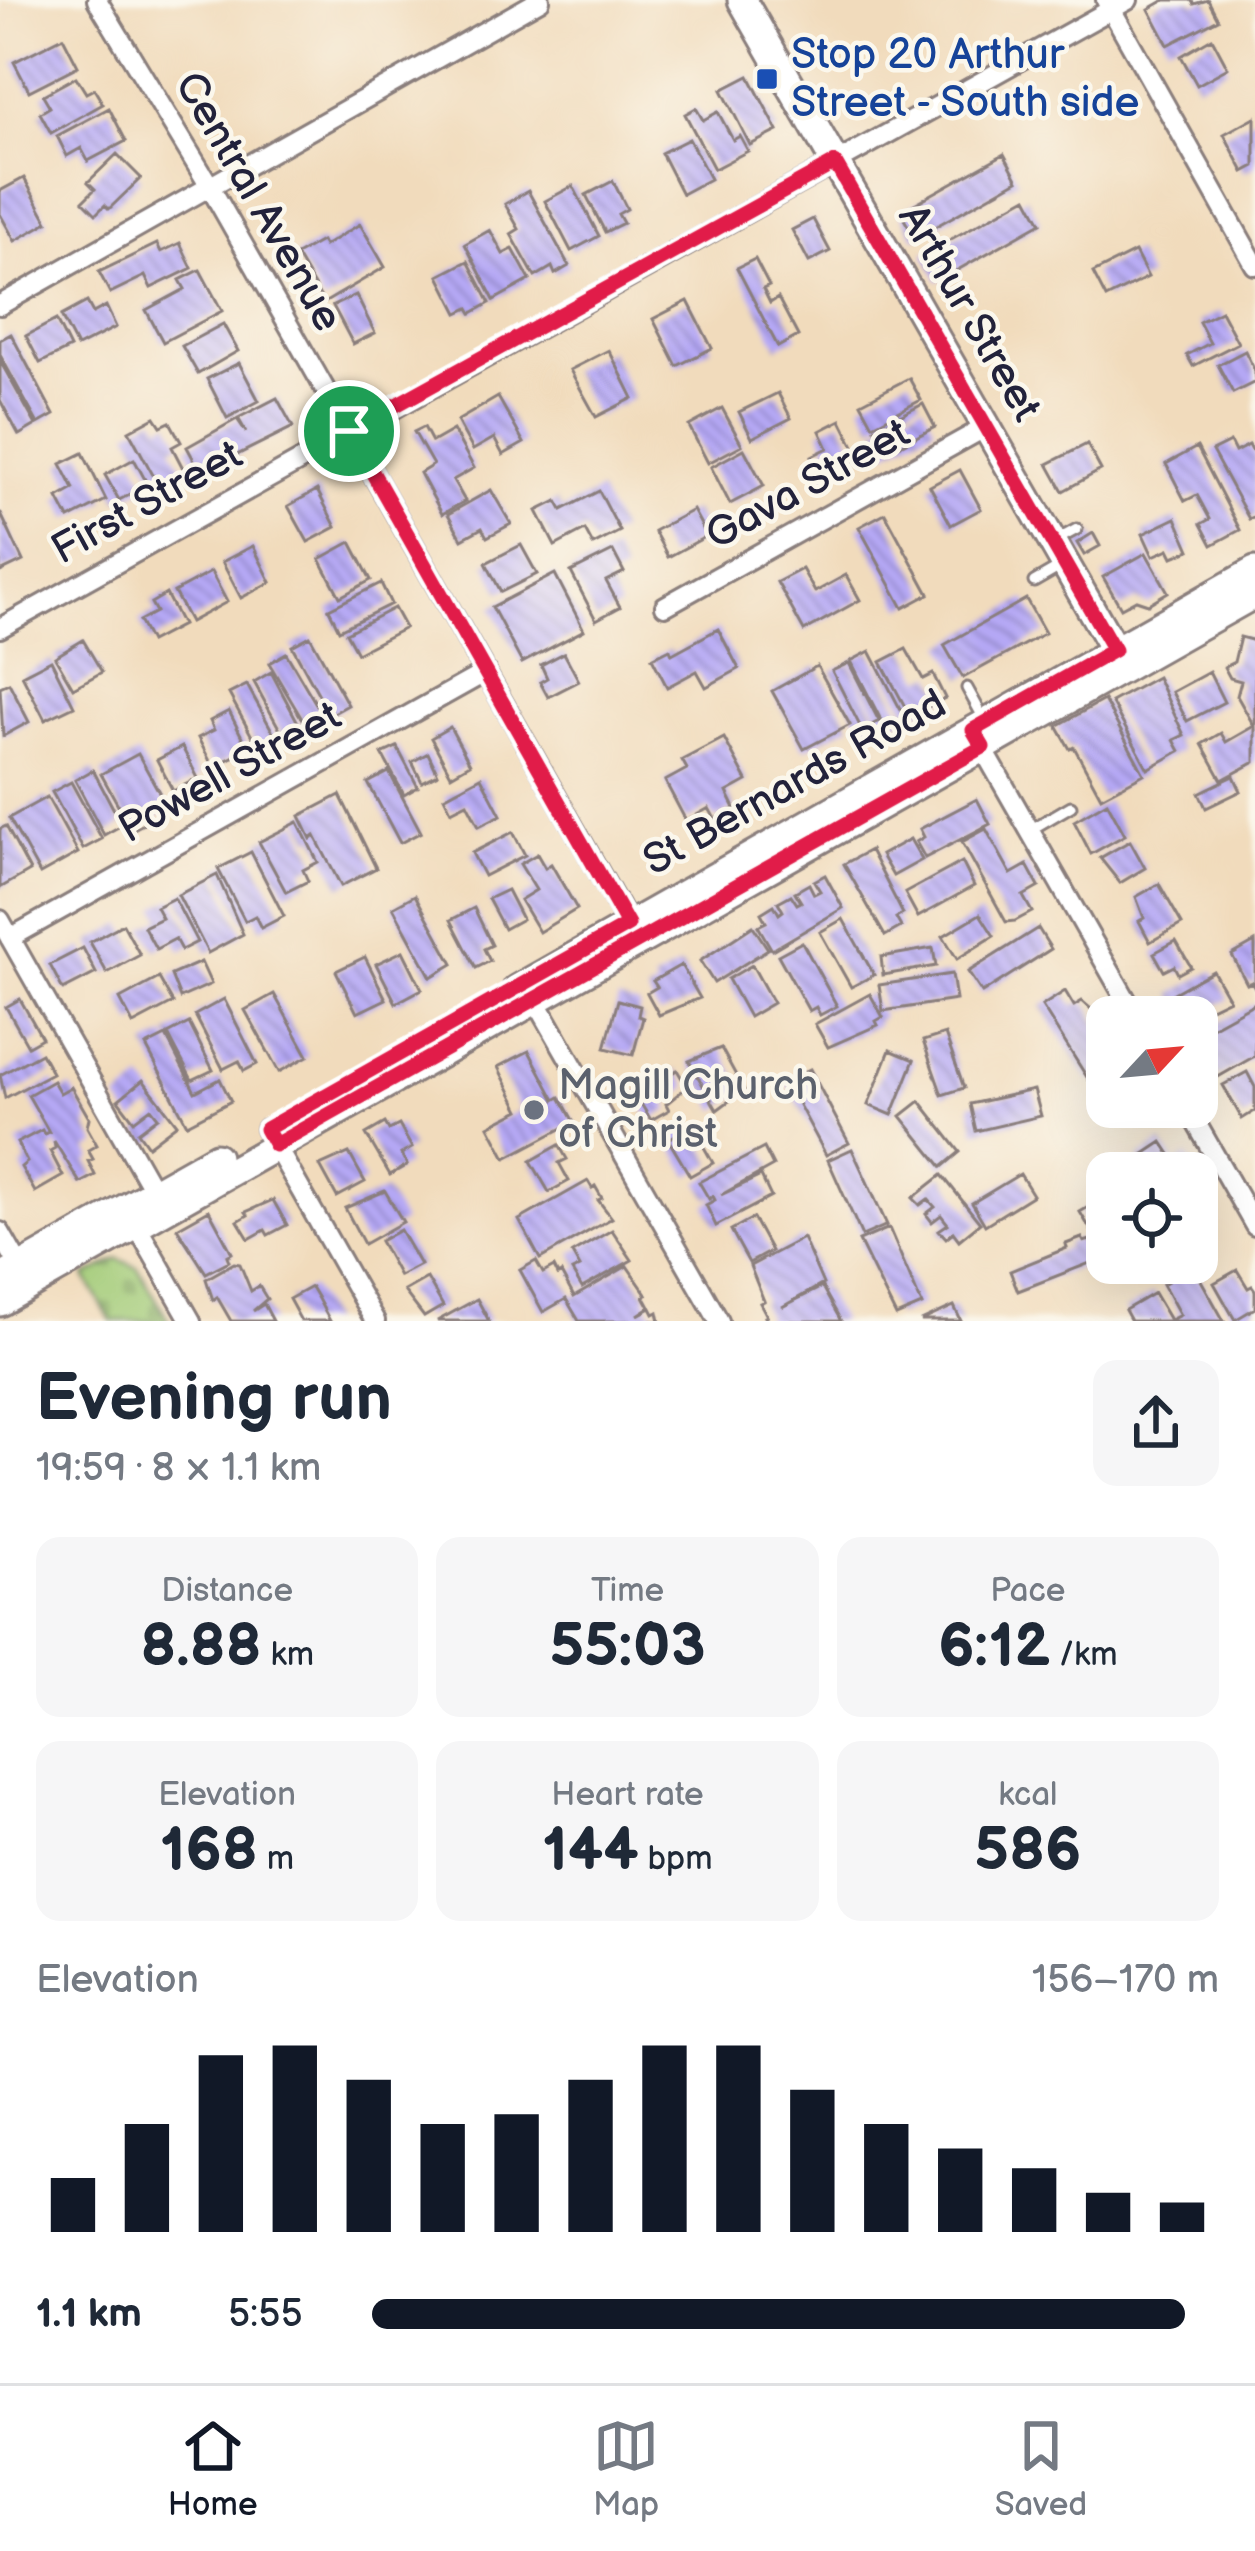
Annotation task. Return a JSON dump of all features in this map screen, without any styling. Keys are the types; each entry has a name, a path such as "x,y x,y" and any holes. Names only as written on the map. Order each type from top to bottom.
{"main road":[{"name":"Arthur Street","path":"742,0 986,427 1065,546 1119,658"},
{"name":"St Bernards Road","path":"0,1302 17,1277 132,1218 1119,658 1255,572"},
{"name":"St Bernards Road","path":"981,734 1027,730 1119,658 1255,594"}],"street":[{"name":"Central Avenue","path":"97,0 209,185 633,933"},
{"path":"0,305 540,0"},
{"path":"1115,3 1255,265"},
{"name":"First Street","path":"0,628 1115,3"},
{"name":"Gava Street","path":"665,606 986,427"},
{"name":"Powell Street","path":"5,929 486,672"},
{"path":"981,734 1124,996"},
{"path":"5,929 159,1200"},
{"path":"531,992 718,1321"},
{"path":"1199,1128 1255,1226"},
{"path":"271,1137 375,1321"},
{"path":"132,1218 191,1321"},
{"path":"0,1232 17,1277"}],"lane":[{"path":"1034,582 1065,546"},
{"path":"967,688 981,734"},
{"path":"1030,830 1071,806"}],"green space":[{"path":"119,1259 138,1268 169,1321 111,1321 85,1276"}],"building":[{"path":"1165,0 1194,4 1208,0 1218,19 1168,45 1149,9"},
{"path":"63,37 78,66 29,91 14,62"},
{"path":"1212,38 1228,68 1197,85 1181,56"},
{"path":"749,76 778,131 750,145 722,90"},
{"path":"76,77 86,93 94,89 103,104 51,133 40,113 50,107 43,95"},
{"path":"109,108 126,141 88,161 81,148 67,156 57,136"},
{"path":"696,108 703,120 718,112 733,140 740,136 748,151 714,169 685,114"},
{"path":"1255,117 1255,166 1244,172 1224,134"},
{"path":"689,139 710,179 682,194 661,153"},
{"path":"117,154 141,178 109,209 105,205 96,214 83,201 95,189 88,182"},
{"path":"1004,154 1018,180 915,238 900,212"},
{"path":"24,178 48,222 15,241 0,214 0,191"},
{"path":"613,181 627,209 618,214 623,223 605,232 586,195"},
{"path":"573,186 599,236 571,251 545,201"},
{"path":"528,191 569,266 555,274 552,267 535,277 511,234 519,229 505,204"},
{"path":"1027,197 1041,223 938,281 924,254"},
{"path":"813,219 830,251 809,262 792,230"},
{"path":"360,224 385,267 324,303 296,255 321,241 324,246"},
{"path":"490,230 503,254 513,249 530,280 494,300 465,244"},
{"path":"180,243 192,268 151,288 145,276 110,293 99,272 157,244 161,252"},
{"path":"1135,252 1148,277 1106,298 1093,273"},
{"path":"755,259 769,286 763,289 770,303 778,298 798,336 778,347 737,268"},
{"path":"468,261 490,303 472,313 469,308 458,313 439,276"},
{"path":"200,270 222,311 163,342 146,310 185,289 180,280"},
{"path":"356,295 375,333 353,344 333,306"},
{"path":"688,301 712,348 677,366 653,319"},
{"path":"87,302 93,313 106,306 116,327 77,347 61,316"},
{"path":"1221,311 1238,343 1193,366 1187,355 1210,343 1199,322"},
{"path":"56,320 70,348 40,363 26,336"},
{"path":"223,324 238,351 198,374 182,346"},
{"path":"11,334 54,415 38,424 0,355 0,340"},
{"path":"609,350 633,398 596,417 570,370"},
{"path":"1245,351 1255,382 1233,393 1218,365"},
{"path":"0,361 36,425 19,435 0,400"},
{"path":"239,363 259,401 227,418 207,379"},
{"path":"909,378 921,400 873,425 861,403"},
{"path":"778,393 791,418 752,438 739,412"},
{"path":"498,397 524,443 503,455 494,438 473,450 457,421"},
{"path":"277,398 293,427 201,473 187,447 237,419 246,432 238,418"},
{"path":"923,404 935,427 887,452 875,429"},
{"path":"722,408 742,445 708,463 689,426"},
{"path":"155,417 161,426 170,422 181,442 172,447 185,472 159,486 129,431"},
{"path":"841,420 860,458 822,477 812,456 828,448 820,431"},
{"path":"424,427 432,442 453,430 474,468 453,480 465,501 442,514 420,473 433,465 414,432"},
{"path":"1230,442 1235,452 1249,445 1255,456 1255,516 1249,519 1212,451"},
{"path":"1087,444 1101,470 1063,491 1048,464"},
{"path":"1197,447 1240,530 1212,545 1201,524 1210,519 1197,495 1185,501 1166,464"},
{"path":"744,449 764,486 730,504 711,467"},
{"path":"83,453 106,500 69,519 58,498 74,489 61,464"},
{"path":"134,459 148,485 119,500 105,475"},
{"path":"960,470 981,509 951,525 930,486"},
{"path":"317,490 336,527 308,542 288,506"},
{"path":"491,490 511,524 487,537 482,528 462,539 448,514"},
{"path":"599,491 620,531 593,545 585,530 555,546 537,511 557,501 562,510"},
{"path":"693,510 707,536 668,557 654,531"},
{"path":"0,512 23,561 0,572"},
{"path":"885,513 929,594 903,608 859,527"},
{"path":"1176,518 1190,550 1173,557 1169,549 1153,556 1143,534"},
{"path":"1093,533 1100,546 1084,555 1077,543"},
{"path":"351,542 371,580 340,597 320,559"},
{"path":"521,545 537,574 501,592 486,563"},
{"path":"253,546 271,582 241,598 222,562"},
{"path":"613,551 624,572 606,581 620,607 596,620 571,572"},
{"path":"1146,553 1168,592 1148,604 1136,600 1121,608 1103,577"},
{"path":"802,569 815,592 846,575 860,600 804,631 777,582"},
{"path":"211,572 227,602 190,622 174,592"},
{"path":"555,574 584,630 522,663 492,607"},
{"path":"381,583 391,604 339,630 329,609"},
{"path":"166,594 182,625 150,642 139,621 156,612 151,603"},
{"path":"1026,599 1045,633 963,678 944,645"},
{"path":"394,608 405,628 357,653 346,633"},
{"path":"718,629 739,669 706,687 697,671 667,687 652,658 670,649 672,654"},
{"path":"310,636 348,705 330,715 292,646"},
{"path":"1240,637 1255,641 1255,762 1222,780 1202,744 1221,733 1226,742 1254,726 1237,696 1241,681 1230,678 1224,667 1234,662"},
{"path":"83,640 102,672 73,688 55,657"},
{"path":"906,649 923,679 933,674 945,698 910,716 881,662"},
{"path":"870,651 905,718 885,728 851,661"},
{"path":"286,653 326,721 309,731 269,663"},
{"path":"564,653 579,681 548,697 540,682 547,678 541,665"},
{"path":"51,660 74,706 45,720 22,675"},
{"path":"849,663 879,721 862,730 832,671"},
{"path":"817,666 850,725 804,749 772,691"},
{"path":"271,672 302,730 285,739 254,682"},
{"path":"1209,672 1224,702 1187,721 1172,692"},
{"path":"1157,677 1184,735 1174,740 1180,751 1148,769 1111,702"},
{"path":"9,683 29,722 3,736 0,687"},
{"path":"247,685 279,743 261,753 229,694"},
{"path":"1104,700 1144,774 1101,797 1057,726"},
{"path":"229,711 248,749 213,767 198,738 214,730 210,721"},
{"path":"450,727 470,764 451,775 431,738"},
{"path":"724,738 747,781 727,792 735,808 715,819 709,808 686,821 665,781 687,769 682,760"},
{"path":"182,747 198,778 173,791 157,760"},
{"path":"397,747 418,787 404,795 382,754"},
{"path":"428,753 438,774 422,782 412,762"},
{"path":"138,754 169,810 132,830 101,774"},
{"path":"93,770 122,825 104,835 75,780"},
{"path":"389,772 421,832 400,843 368,783"},
{"path":"1234,776 1241,791 1206,808 1199,793"},
{"path":"481,777 501,815 479,826 467,803 451,811 444,797"},
{"path":"71,782 102,839 83,849 52,792"},
{"path":"340,795 376,868 341,886 300,816"},
{"path":"47,797 78,853 40,874 9,818"},
{"path":"977,799 990,824 925,858 916,842 924,837 920,829"},
{"path":"1107,802 1125,835 1091,854 1074,821"},
{"path":"298,822 318,862 303,870 308,881 286,892 259,842"},
{"path":"6,826 30,871 0,888 0,829"},
{"path":"986,829 1011,874 1027,865 1039,887 1023,896 1032,912 1015,921 1006,922 962,842"},
{"path":"513,832 525,855 484,876 472,853"},
{"path":"910,839 922,860 893,876 881,855"},
{"path":"1130,841 1145,868 1120,883 1100,858"},
{"path":"870,850 903,914 896,918 901,927 885,936 844,864"},
{"path":"251,852 284,916 261,928 255,916 245,921 218,869"},
{"path":"537,854 545,868 551,864 577,909 539,932 520,900 536,890 520,864"},
{"path":"962,862 974,886 918,917 905,893"},
{"path":"217,875 243,934 208,953 178,895"},
{"path":"825,875 843,908 772,950 758,926 766,922 761,913 774,905 779,914 783,911 778,902 791,895 797,904 801,902 795,892 809,884 814,894 820,891 814,881"},
{"path":"1159,884 1182,924 1150,942 1139,921 1144,918 1136,897"},
{"path":"507,890 522,919 504,929 488,899"},
{"path":"415,895 453,964 431,977 393,907"},
{"path":"174,898 197,942 181,950 175,939 156,949 144,927 162,918 156,907"},
{"path":"474,908 492,945 484,949 490,961 476,968 451,920"},
{"path":"980,914 994,936 957,959 943,936"},
{"path":"843,919 874,975 851,987 820,932"},
{"path":"123,924 140,955 107,973 90,942"},
{"path":"753,926 768,949 714,983 700,961"},
{"path":"1038,928 1051,949 982,993 968,972"},
{"path":"1176,941 1191,967 1178,974 1174,966 1164,971 1154,953"},
{"path":"802,942 837,1006 820,1015 816,1007 809,1011 778,955"},
{"path":"1255,942 1255,988 1252,982 1247,984 1232,955"},
{"path":"83,948 96,973 63,990 50,965"},
{"path":"933,948 936,966 883,975 881,957"},
{"path":"403,951 422,989 396,1003 376,964"},
{"path":"365,957 386,999 357,1013 336,971"},
{"path":"201,962 211,984 180,998 171,975"},
{"path":"681,965 700,998 659,1015 647,993 657,987 653,981"},
{"path":"752,965 773,1003 749,1017 728,979"},
{"path":"1213,971 1229,999 1218,1004 1218,996 1172,994"},
{"path":"952,974 956,1000 883,1011 879,985"},
{"path":"159,978 173,1003 133,1024 120,999"},
{"path":"1065,991 1074,1006 1082,1001 1086,1005 1086,1076 1042,1006"},
{"path":"274,994 308,1056 279,1072 245,1010"},
{"path":"870,994 883,1017 876,1021 878,1025 828,1047 815,1024"},
{"path":"20,999 42,1038 28,1046 6,1007"},
{"path":"224,999 257,1064 244,1071 239,1061 223,1069 195,1015"},
{"path":"618,1000 640,1006 638,1016 643,1018 633,1055 605,1048"},
{"path":"1255,1003 1255,1056 1218,1077 1218,1023"},
{"path":"189,1023 213,1070 192,1080 168,1034"},
{"path":"945,1034 964,1088 942,1095 923,1041"},
{"path":"166,1036 195,1092 220,1079 231,1101 187,1124 146,1046"},
{"path":"721,1048 744,1090 717,1110 689,1061"},
{"path":"890,1050 914,1060 892,1115 868,1105"},
{"name":"Magill Church of Christ","path":"529,1051 555,1100 560,1097 574,1122 506,1158 489,1126 520,1110 498,1067"},
{"path":"41,1053 52,1073 5,1098 0,1075"},
{"path":"810,1069 849,1143 826,1155 786,1081"},
{"path":"677,1070 687,1087 666,1104 669,1110 651,1120 635,1094"},
{"path":"1247,1072 1255,1087 1255,1111 1242,1119 1223,1085"},
{"path":"143,1080 177,1124 148,1146 138,1132 158,1117 151,1108 134,1121 118,1100"},
{"path":"53,1081 60,1093 71,1087 89,1118 87,1127 97,1145 88,1150 93,1159 88,1161 95,1175 80,1183 54,1141 50,1151 63,1176 35,1192 21,1167 27,1162 17,1143 42,1130 49,1132 28,1095"},
{"path":"1034,1090 1041,1116 976,1131 970,1104"},
{"path":"920,1101 960,1152 942,1167 901,1116"},
{"path":"385,1123 389,1130 399,1125 412,1148 401,1154 407,1165 390,1175 366,1134"},
{"path":"692,1126 713,1163 690,1176 668,1139"},
{"path":"1162,1142 1169,1152 1147,1152"},
{"path":"559,1145 567,1159 559,1163 569,1181 549,1192 531,1161"},
{"path":"764,1148 773,1166 721,1195 761,1176 771,1197 716,1226 706,1205 715,1200 713,1196 709,1199 699,1182"},
{"path":"852,1149 887,1225 862,1236 828,1160"},
{"path":"349,1153 365,1182 337,1197 320,1166"},
{"path":"1020,1174 1033,1195 985,1225 972,1203"},
{"path":"942,1175 980,1223 959,1240 953,1232 946,1238 939,1230 948,1224 941,1215 932,1222 926,1214 935,1207 928,1199 920,1205 913,1198"},
{"path":"588,1181 612,1218 540,1259 519,1220"},
{"path":"385,1191 403,1222 364,1244 345,1208"},
{"path":"273,1200 287,1225 249,1239 238,1221 246,1212"},
{"path":"209,1210 232,1253 227,1256 229,1261 206,1273 177,1228"},
{"path":"753,1218 771,1251 749,1263 731,1230"},
{"path":"889,1228 922,1305 896,1316 859,1241"},
{"path":"400,1230 420,1265 399,1276 380,1241"},
{"path":"612,1230 632,1260 582,1288 572,1271 580,1267 572,1253"},
{"path":"803,1238 823,1284 782,1307 822,1287 841,1321 767,1321 765,1317 750,1266"},
{"path":"1082,1238 1086,1241 1086,1265 1018,1291 1010,1271 1067,1248 1066,1244"},
{"path":"536,1261 543,1273 554,1267 561,1273 574,1297 627,1266 650,1307 638,1315 651,1308 660,1321 579,1321 566,1299 543,1312 520,1270"},
{"path":"240,1264 251,1291 259,1286 267,1299 253,1311 264,1304 273,1321 231,1321 217,1297 213,1300 206,1279"},
{"path":"1237,1270 1248,1288 1255,1290 1255,1308 1235,1320 1215,1284"},
{"path":"427,1278 443,1306 424,1317 404,1291"},
{"path":"1163,1284 1203,1284 1224,1321 1131,1321 1125,1310 1154,1293 1170,1320 1180,1315"},
{"path":"311,1287 330,1321 301,1321 289,1299"},
{"path":"477,1299 489,1321 437,1321"},
{"path":"954,1306 961,1321 921,1321"}],"place":[{"name":"Stop 20 Arthur Street - South side","path":"767,79"},
{"name":"Magill Church of Christ","path":"534,1110"}],"route":[{"path":"835,163 1114,650 973,730 983,747 275,1145 266,1129 628,925 349,431 835,163"}]}
